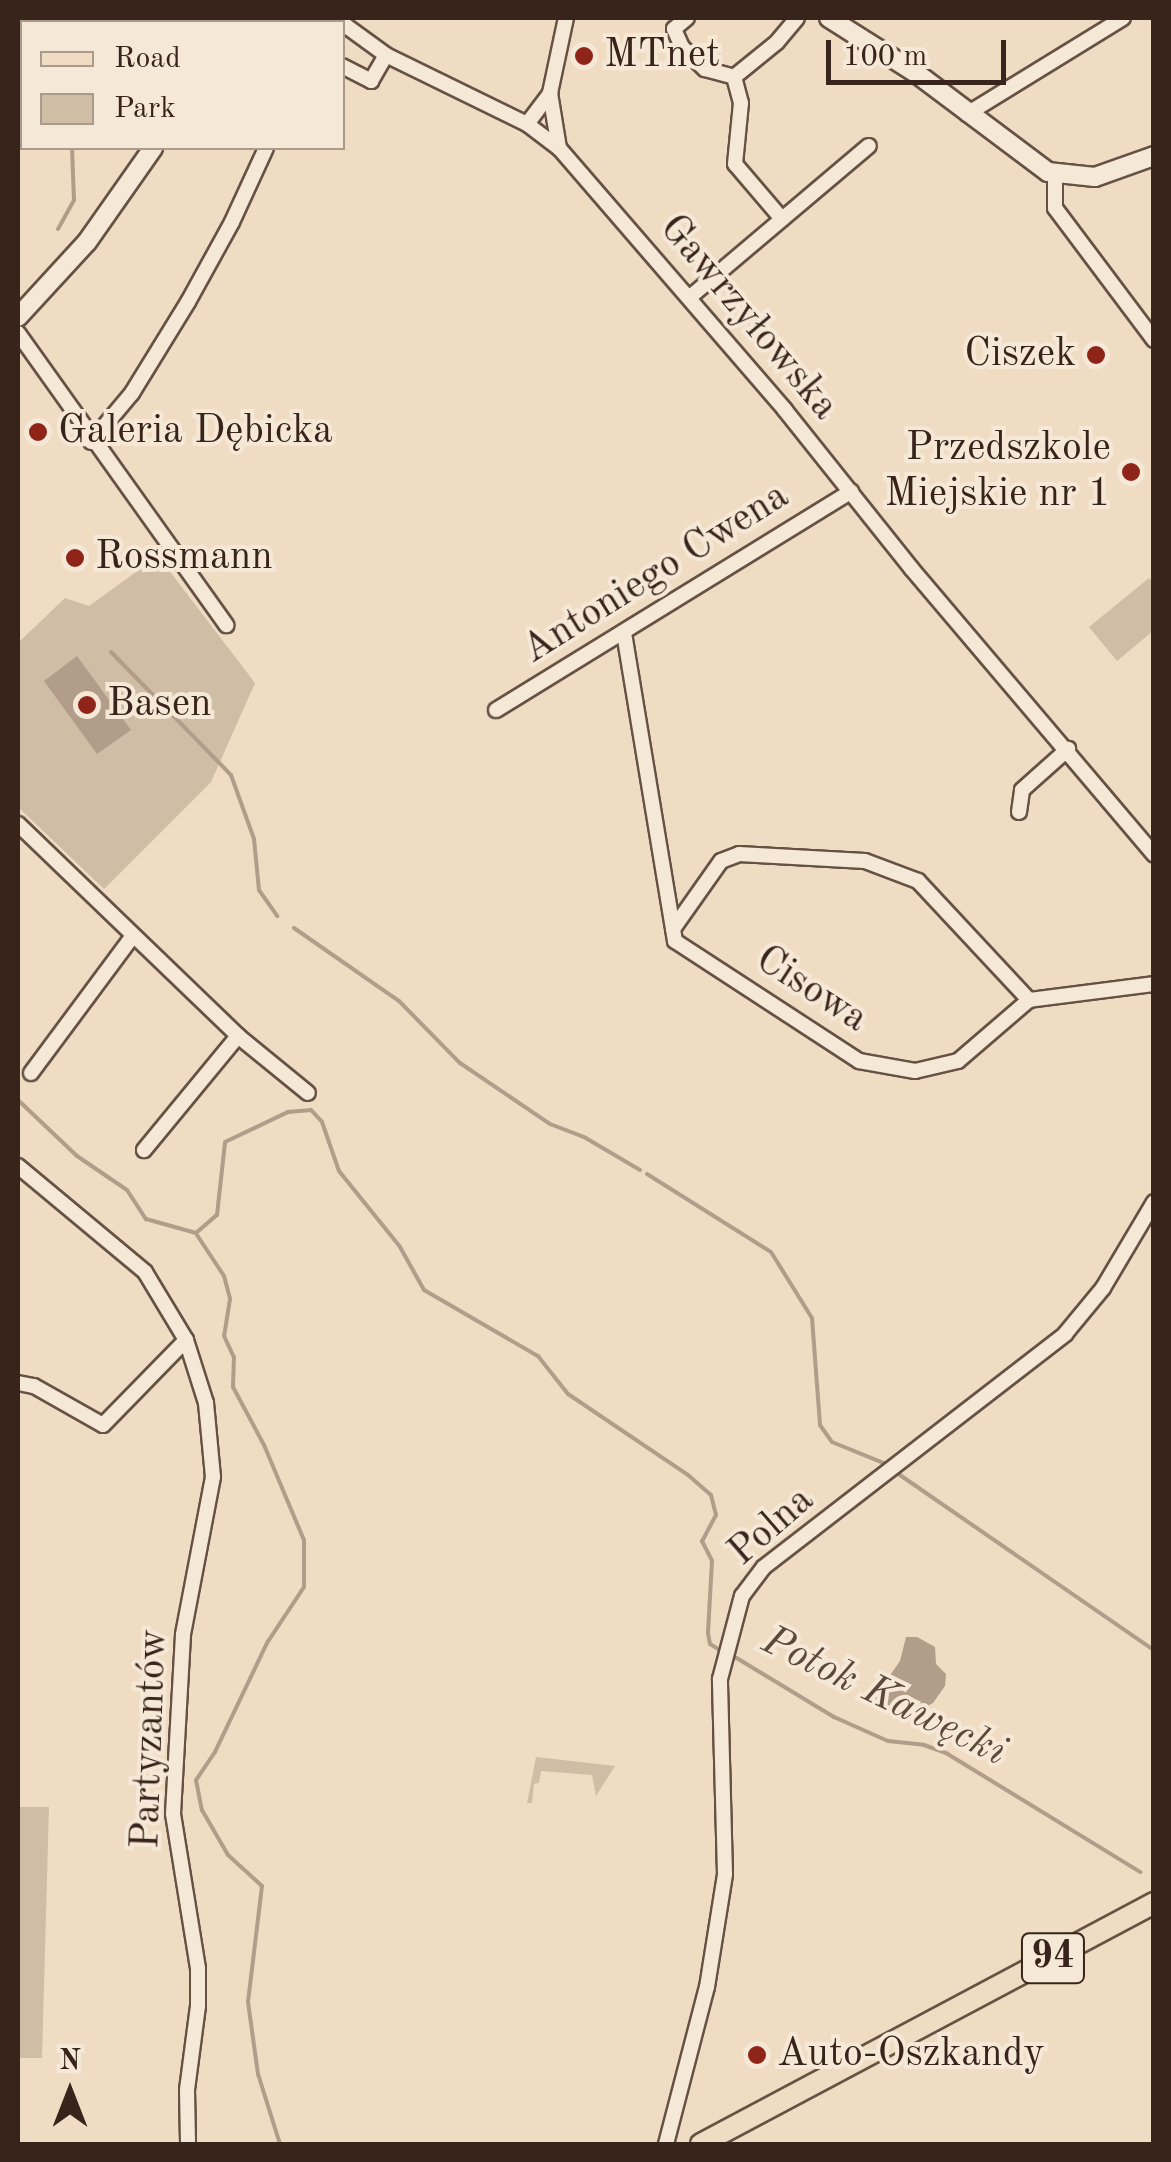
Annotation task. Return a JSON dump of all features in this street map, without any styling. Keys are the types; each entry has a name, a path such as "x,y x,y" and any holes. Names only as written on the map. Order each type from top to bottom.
{"main road":[{"name":"94","path":"701,2144 1154,1903"},
{"name":"94","path":"726,2144 880,2061 927,2027"}],"street":[{"path":"348,18 380,50"},
{"path":"559,148 550,93 566,18"},
{"path":"687,18 674,30 682,47 704,69 734,76"},
{"path":"734,76 777,42 797,18"},
{"path":"829,18 916,73 1025,158 1056,174 1095,177 1154,156"},
{"path":"967,114 1123,18"},
{"path":"345,25 380,50"},
{"path":"345,68 371,81 380,50"},
{"name":"Gawrzyłowska","path":"380,50 527,124 559,148 690,297 1154,855"},
{"path":"734,76 741,102 735,164 782,220"},
{"path":"527,124 550,93"},
{"path":"690,297 868,146"},
{"path":"18,317 87,242 152,150"},
{"path":"91,442 132,393 188,302 232,222 265,150"},
{"path":"1056,174 1055,208 1154,340"},
{"path":"18,334 91,442 226,625"},
{"name":"Antoniego Cwena","path":"496,710 851,492"},
{"path":"624,633 672,929"},
{"path":"1019,812 1022,790 1068,750"},
{"path":"18,824 132,938 238,1036 308,1093"},
{"path":"672,929 721,861 739,854 866,861 918,881 1029,1000 1154,984"},
{"name":"Cisowa","path":"672,929 675,941 859,1061 915,1070 958,1061 1029,1000"},
{"path":"31,1072 132,938"},
{"path":"144,1150 238,1036"},
{"name":"Partyzantów","path":"18,1166 145,1272 186,1340 206,1403 214,1456 205,1530 183,1635 174,1768 176,1850 198,1968 198,2006 187,2090 188,2144"},
{"name":"Polna","path":"666,2144 707,1988 725,1874 719,1736 722,1664 742,1596 764,1567 1065,1334 1121,1260 1154,1202"},
{"path":"18,1383 34,1386 102,1425 186,1340"}],"green space":[{"path":"158,556 255,683 211,782 104,889 18,807 18,643 65,598 89,606"},
{"path":"1149,578 1153,583 1153,631 1117,661 1089,627"},
{"path":"536,1757 615,1766 596,1796 592,1775 541,1771 539,1783 534,1784 532,1803 527,1803"},
{"path":"18,1807 49,1807 42,2058 18,2058"}],"water":[{"name":"Basen","path":"77,656 131,730 97,754 44,681"},
{"path":"906,1637 917,1637 935,1647 936,1664 946,1674 945,1686 933,1703 910,1716 899,1716 873,1700 900,1661"}],"waterway":[{"path":"58,229 74,200 72,150"},
{"path":"111,652 231,775 254,839 259,890 277,916"},
{"path":"294,928 399,1001 460,1063 550,1124 584,1137 640,1170"},
{"name":"Potok Kawęcki","path":"18,1100 77,1156 127,1190 146,1219 196,1233 217,1215 225,1142 288,1112 311,1110 322,1122 339,1171 400,1247 424,1290 538,1356 568,1394 688,1475 711,1495 716,1515 702,1541 712,1561 708,1633 710,1644 721,1651"},
{"path":"647,1174 771,1252 812,1318 820,1425 832,1442 886,1464"},
{"path":"197,1235 224,1276 230,1299 224,1336 234,1357 233,1387 264,1445 304,1540 304,1587 267,1643 215,1752 196,1780 202,1810 228,1855 262,1886 248,2002 258,2074 280,2144"},
{"path":"897,1473 1154,1650"},
{"name":"Potok Kawęcki","path":"730,1654 834,1717 888,1741 924,1745 946,1753 1140,1872"}],"place":[{"name":"MTnet","path":"584,56"},
{"name":"Ciszek","path":"1096,355"},
{"name":"Galeria Dębicka","path":"38,432"},
{"name":"Przedszkole Miejskie nr 1","path":"1131,472"},
{"name":"Rossmann","path":"75,558"},
{"name":"Basen","path":"87,705"},
{"name":"Auto-Oszkandy","path":"757,2055"}]}
